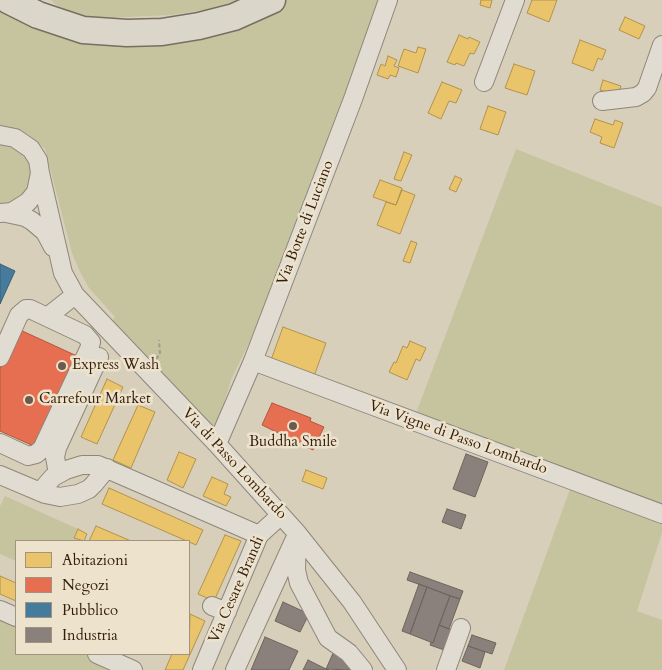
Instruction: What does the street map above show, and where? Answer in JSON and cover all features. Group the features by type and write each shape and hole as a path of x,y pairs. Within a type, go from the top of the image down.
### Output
{"highway":[{"path":"8,0 32,12 84,30 127,33 173,31 218,22 272,0"},
{"path":"42,0 50,13 60,22"}],"street":[{"name":"Via Botte di Luciano","path":"217,444 253,361 353,99 388,0"},
{"path":"484,82 515,0"},
{"path":"602,101 636,97 643,94 647,88 662,45"},
{"name":"Via di Passo Lombardo","path":"0,135 15,138 26,144 38,160 62,268 66,282 74,295 217,444 298,533 352,602 397,670"},
{"path":"3,213 23,206 32,198 38,186 40,173"},
{"name":"Via di Passo Lombardo","path":"3,213 25,217 38,226 50,240 62,268"},
{"path":"47,317 74,295"},
{"path":"0,358 22,311 30,309 85,336 90,342 90,346 42,449 36,454 28,456 0,443"},
{"path":"58,474 55,457 57,448 100,357"},
{"name":"Via Vigne di Passo Lombardo","path":"253,361 662,514"},
{"path":"40,492 58,474 69,468 92,464 107,468 259,535"},
{"path":"0,475 40,492 60,497 78,494 94,484 107,468"},
{"name":"Via Cesare Brandi","path":"202,670 219,609 259,535 281,516"},
{"path":"235,670 298,533"},
{"path":"298,533 296,570 299,583 328,638 349,653 363,670"},
{"path":"0,610 15,617"},
{"path":"446,670 461,628"},
{"path":"99,655 133,670"}],"path":[{"path":"145,370 160,354 159,340"}],"shaded area":[{"path":"51,0 240,0 203,10 171,15 105,18 74,14 56,5"},
{"path":"285,0 383,0 266,308 231,380 217,426 214,426 209,424 112,321 115,317 89,288 72,253 45,149 29,135 15,129 0,126 0,8 50,33 270,9"},
{"path":"0,144 11,146 24,154 31,168 31,176 27,190 21,196 15,201 0,204"},
{"path":"516,149 662,207 662,533 637,611 662,620 662,670 504,670 573,481 413,421"},
{"path":"5,496 78,529 74,538 79,540 15,540 15,561 0,554 0,506"},
{"path":"0,613 15,620 15,655 93,655 126,670 0,670"}],"building: Abitazioni":[{"path":"481,0 492,0 490,8 480,5"},
{"path":"532,0 557,0 549,22 527,13"},
{"path":"625,17 645,26 639,39 619,30"},
{"path":"459,35 480,42 474,54 470,53 464,66 447,62"},
{"path":"580,40 606,50 602,60 598,58 593,71 572,63"},
{"path":"418,47 426,49 418,73 398,66 404,49 416,53"},
{"path":"388,56 397,60 394,66 399,68 396,77 390,75 388,79 377,75 381,64 385,66"},
{"path":"514,64 535,71 527,95 505,88"},
{"path":"603,80 621,86 618,96 600,90"},
{"path":"442,82 462,90 456,103 449,101 441,119 428,113"},
{"path":"488,106 506,112 498,135 480,129"},
{"path":"595,119 613,125 615,120 623,123 614,148 600,143 602,137 590,132"},
{"path":"404,152 412,155 401,181 394,179"},
{"path":"455,176 462,179 456,192 449,189"},
{"path":"380,180 402,188 396,205 373,197"},
{"path":"402,190 415,195 400,234 377,225 386,202 396,205"},
{"path":"411,241 417,243 410,263 403,261"},
{"path":"283,327 326,343 314,376 271,360"},
{"path":"410,341 426,348 420,361 416,359 407,380 389,372 394,362 396,363 403,346 407,348"},
{"path":"107,379 123,387 97,444 81,437"},
{"path":"138,405 155,412 131,468 113,460"},
{"path":"179,452 196,459 183,488 167,480"},
{"path":"306,470 327,478 323,489 302,481"},
{"path":"212,477 228,484 224,494 231,497 226,506 203,496"},
{"path":"109,488 203,530 196,545 190,542 190,540 185,540 102,504"},
{"path":"96,526 129,540 89,540"},
{"path":"78,529 87,534 84,540 74,538"},
{"path":"225,535 241,541 214,601 198,594"},
{"path":"0,576 15,583 15,601 0,594"},
{"path":"190,614 205,621 190,654"},
{"path":"172,655 190,655 183,670 165,670"}],"building: Negozi":[{"name":"Carrefour Market","path":"18,329 77,356 36,447 0,431 0,369"},
{"path":"272,403 311,418 310,421 324,427 313,450 262,425"}],"building: Pubblico":[{"path":"0,264 15,271 0,304"}],"building: Industria":[{"path":"466,454 488,462 475,497 453,489"},
{"path":"447,509 466,515 461,529 442,522"},
{"path":"410,572 463,591 460,599 407,580"},
{"path":"419,584 427,587 410,634 402,631"},
{"path":"427,587 450,596 433,643 410,634"},
{"path":"450,596 460,599 449,629 439,625"},
{"path":"283,602 309,614 300,632 275,621"},
{"path":"439,625 454,631 447,651 430,645 431,642 433,643"},
{"path":"472,635 496,643 492,654 468,646"},
{"path":"265,637 298,651 289,670 251,670"},
{"path":"468,646 485,652 480,668 462,661"},
{"path":"334,651 352,663 349,670 326,669"},
{"path":"308,660 326,669 329,670 303,670"}],"place":[{"name":"Express Wash","path":"62,366"},
{"name":"Carrefour Market","path":"29,400"},
{"name":"Buddha Smile","path":"293,426"}]}
